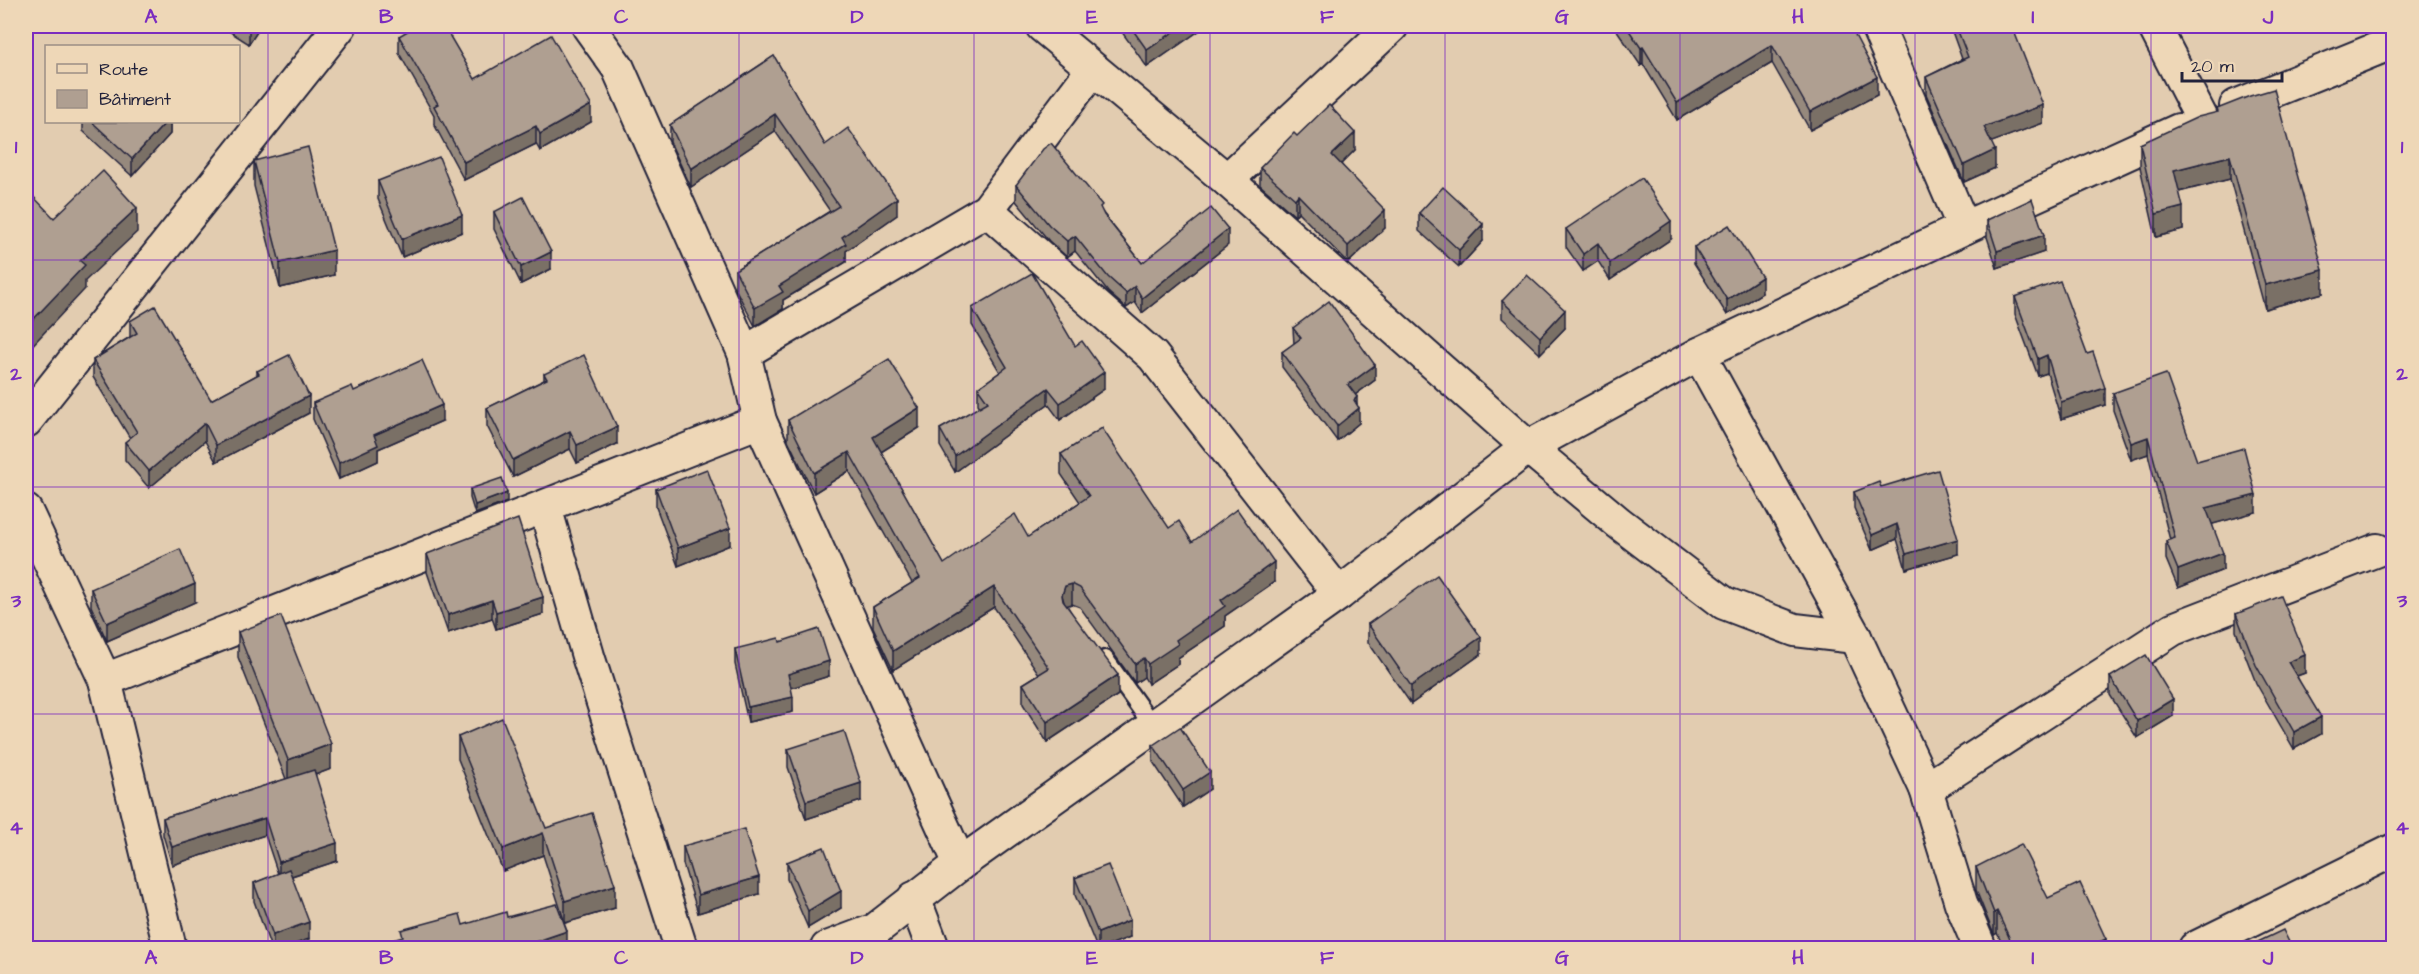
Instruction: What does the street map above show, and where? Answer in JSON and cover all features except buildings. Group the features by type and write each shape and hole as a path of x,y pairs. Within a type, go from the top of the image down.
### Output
{"street":[{"path":"26,421 340,26"},
{"path":"588,26 618,68 744,353 760,421 960,864"},
{"path":"1042,26 1227,180 1528,447 1619,523 1724,603 1795,630 1855,637"},
{"path":"1227,180 1392,26"},
{"path":"1877,26 1964,228"},
{"path":"2154,26 2202,119"},
{"path":"827,948 875,930 960,864 1339,594 1528,447 1699,354 1964,228 2202,119 2394,42"},
{"path":"744,353 987,210 1093,69"},
{"path":"987,210 1153,356 1339,594"},
{"path":"1699,354 1855,637 1926,789 1961,903 1980,948"},
{"path":"105,680 760,421"},
{"path":"545,507 588,656 681,948"},
{"path":"26,511 105,680 170,948"},
{"path":"1926,789 2173,629 2377,550"},
{"path":"2195,948 2394,850"},
{"path":"914,898 933,948"}],"lane":[{"path":"1093,642 1153,726"}]}
